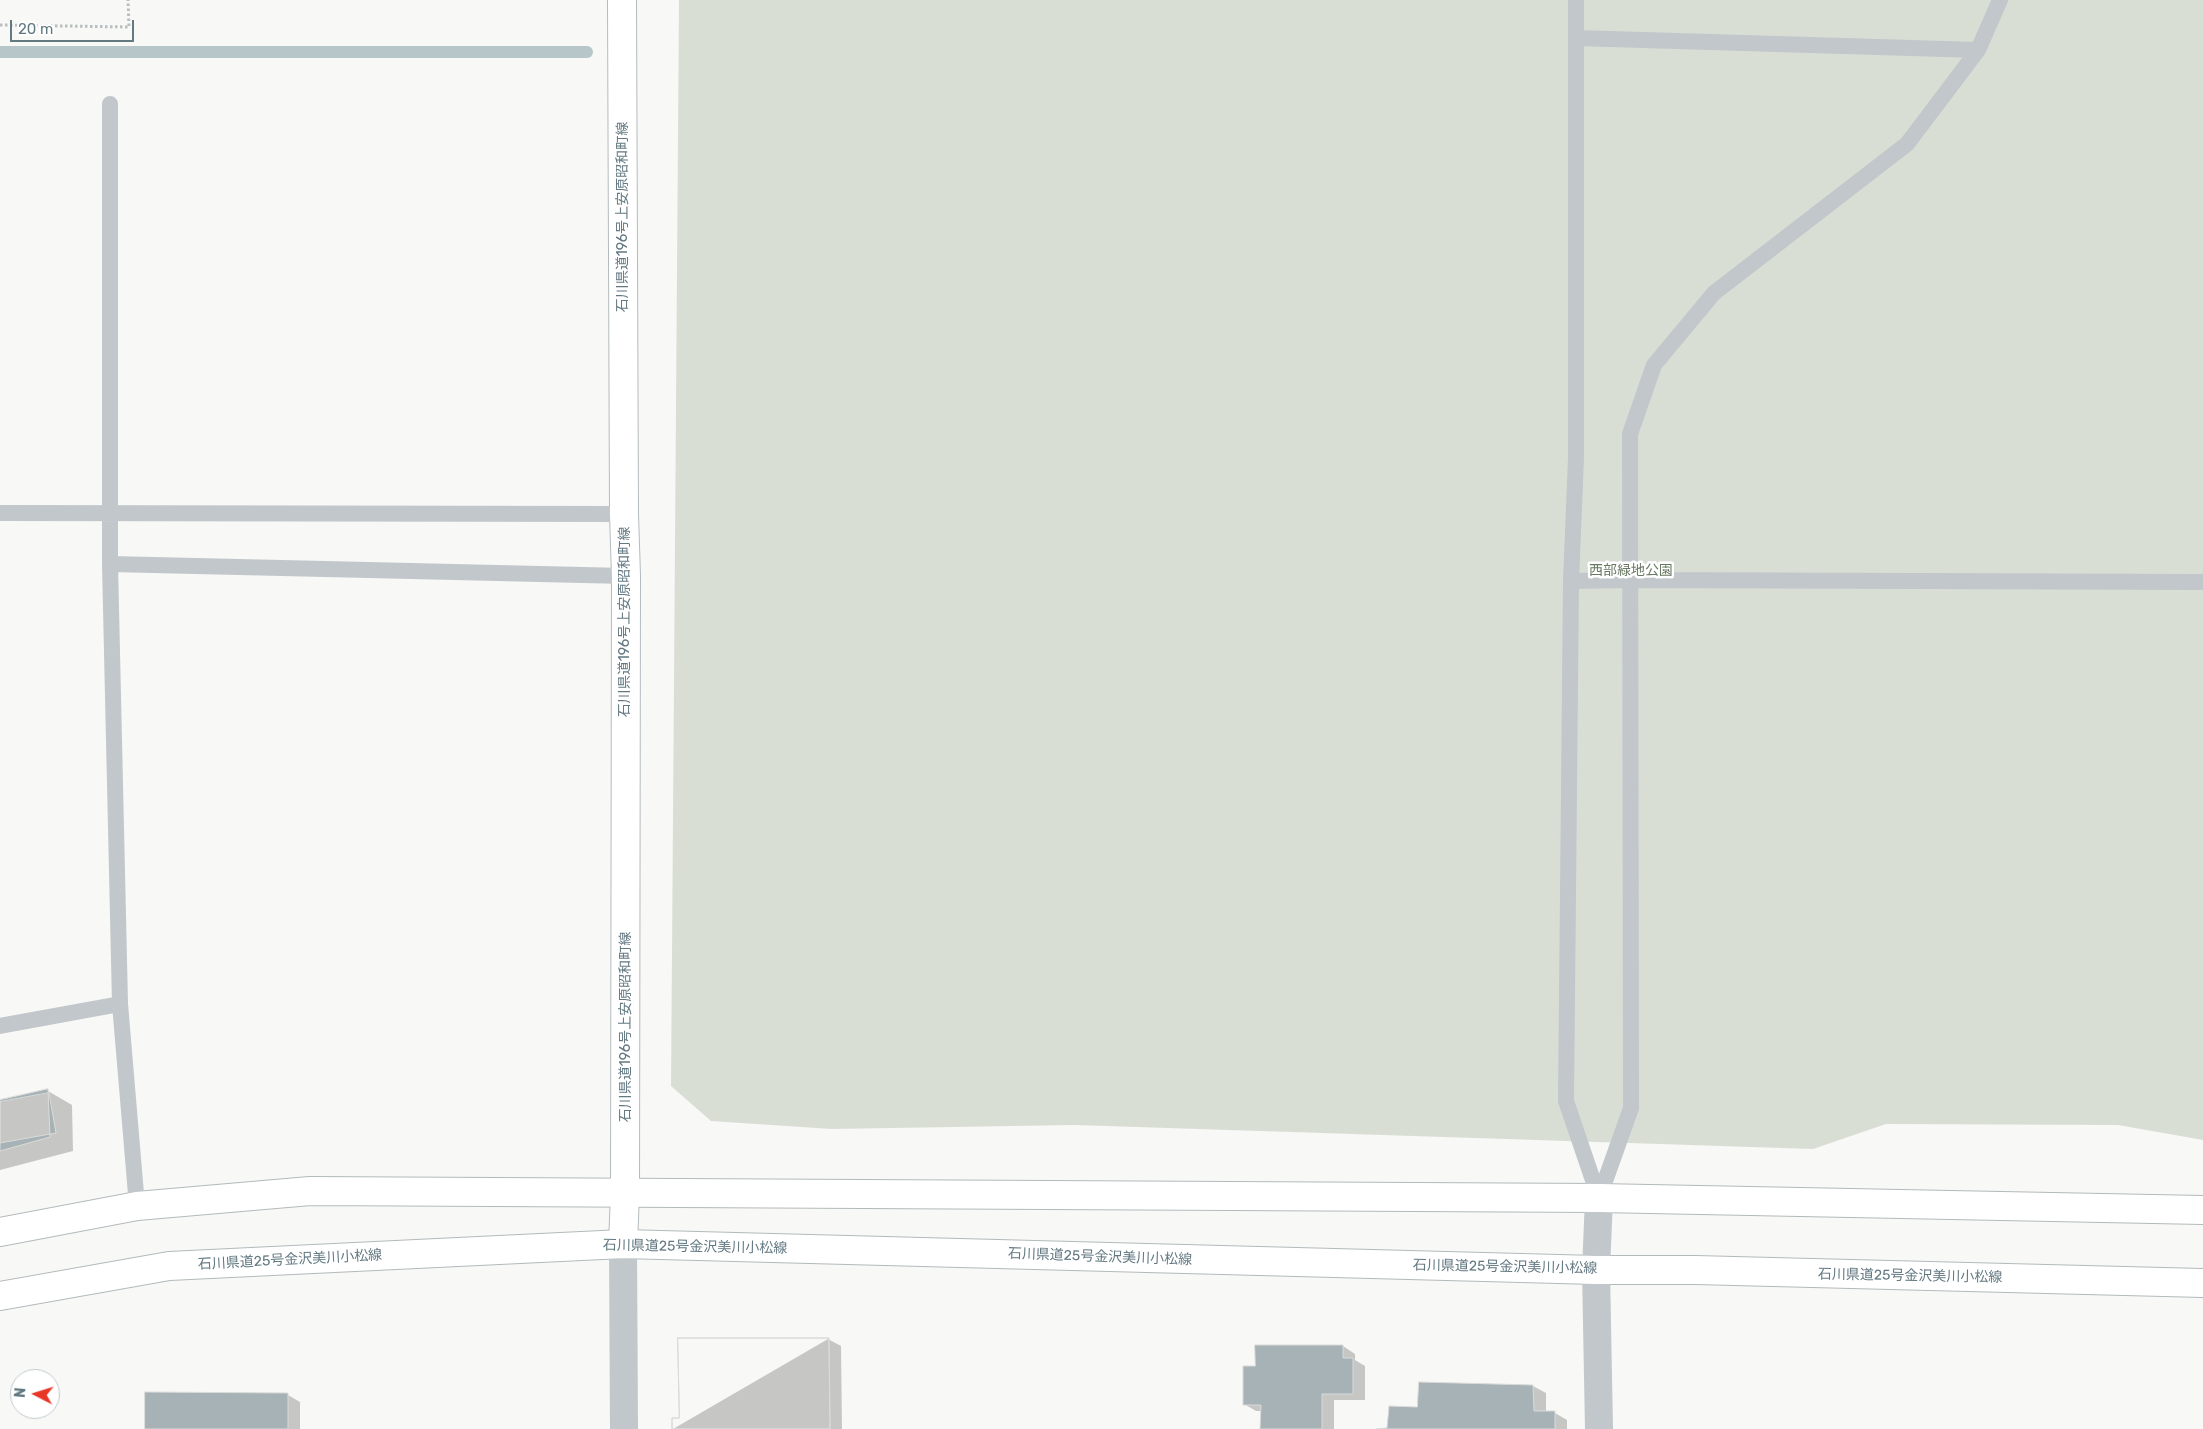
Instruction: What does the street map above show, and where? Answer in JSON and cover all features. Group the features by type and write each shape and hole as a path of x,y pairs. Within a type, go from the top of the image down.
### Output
{"main road":[{"name":"石川県道196号上安原昭和町線","path":"622,0 624,514 626,576 625,1193 623,1244"},
{"path":"0,1232 137,1206 310,1191 1599,1198 2203,1210"},
{"name":"石川県道25号金沢美川小松線","path":"0,1296 169,1266 623,1244 1596,1270 1695,1270 2203,1283"}],"street":[{"path":"1599,1198 1596,1270 1599,1429"},
{"path":"623,1244 624,1429"}],"lane":[{"path":"1576,0 1576,458 1570,581 1566,1101 1599,1198"},
{"path":"1599,1198 1631,1108 1630,434 1654,365 1714,293 1907,144 1978,50 2000,0"},
{"path":"1576,38 1978,50"},
{"path":"110,104 110,564 120,1004 137,1206"},
{"path":"0,513 624,514"},
{"path":"110,564 626,576"},
{"path":"1570,581 2203,582"},
{"path":"0,1026 120,1004"}],"path":[{"path":"0,25 129,27 128,0"}],"green space":[{"name":"西部緑地公園","path":"679,0 2203,0 2203,1140 2118,1125 1886,1124 1813,1149 1075,1125 832,1129 711,1121 671,1086"}],"building":[{"path":"48,1089 50,1137 0,1151 0,1100"},
{"path":"49,1093 56,1133 0,1143 0,1102"},
{"path":"678,1338 829,1338 830,1429 672,1429 672,1418 679,1418"},
{"path":"678,1338 829,1338 830,1429 672,1429 672,1418 679,1418"},
{"path":"1255,1345 1343,1345 1343,1358 1353,1358 1353,1394 1322,1394 1322,1429 1260,1429 1261,1405 1243,1405 1243,1366 1255,1366"},
{"path":"1419,1382 1533,1385 1534,1411 1555,1411 1555,1429 1376,1429 1387,1428 1389,1406 1417,1407"},
{"path":"145,1392 288,1393 288,1429 145,1429"}],"waterway":[{"path":"0,52 587,52"}]}
